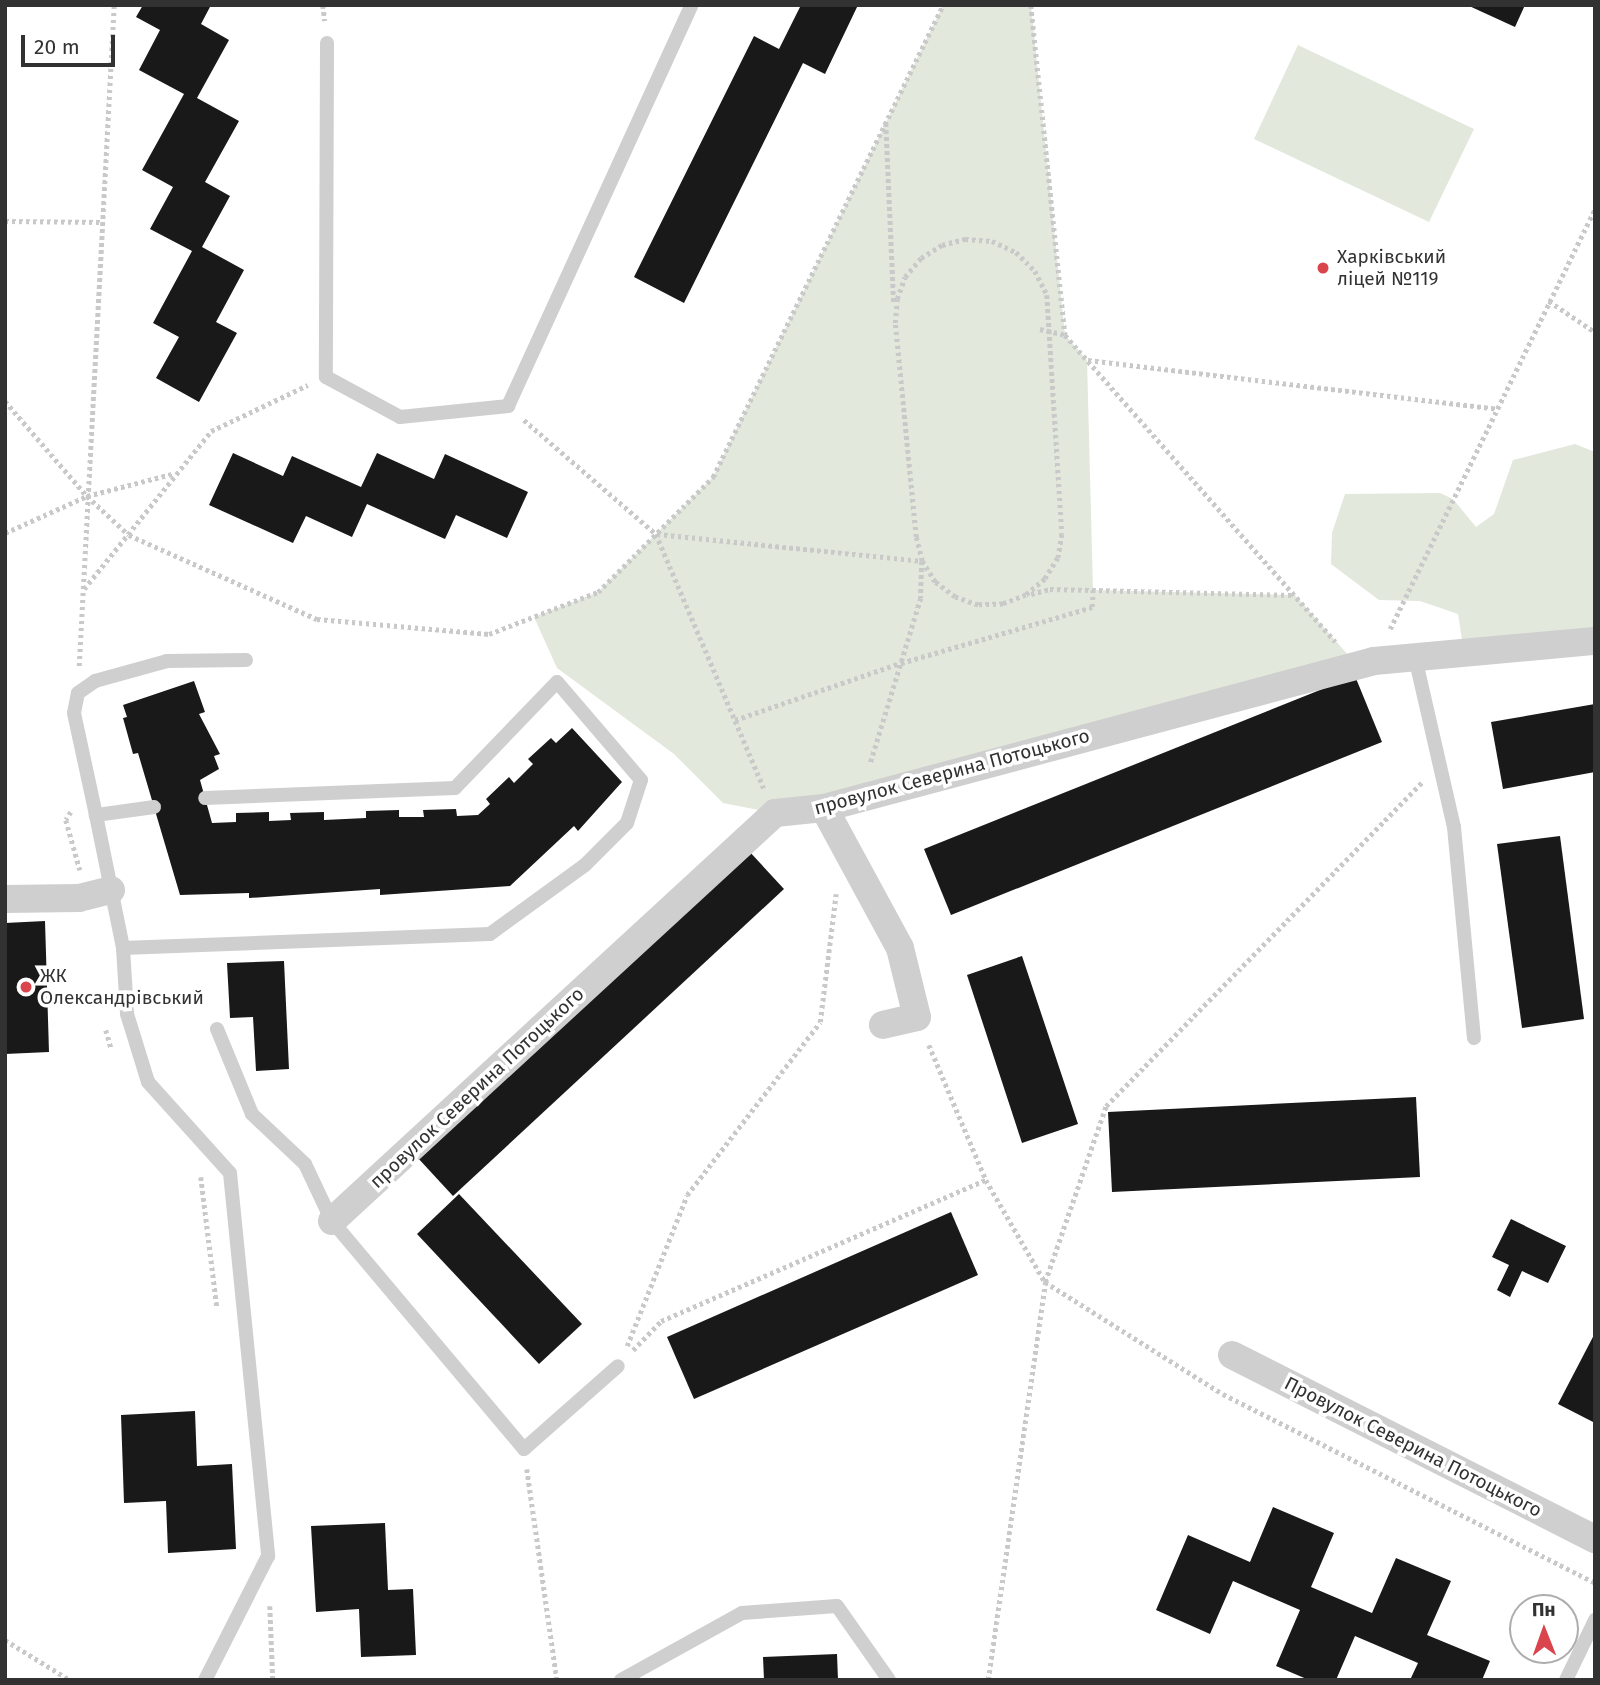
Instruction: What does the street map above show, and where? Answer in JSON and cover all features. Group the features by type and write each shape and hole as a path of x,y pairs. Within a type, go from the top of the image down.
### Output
{"street":[{"name":"провулок Северина Потоцького","path":"332,1221 775,813 824,808 1365,663 1595,640"},
{"path":"824,808 900,948 917,1017 883,1025"},
{"path":"5,899 79,898 111,890"},
{"name":"Провулок Северина Потоцького","path":"1232,1355 1595,1539"}],"lane":[{"path":"327,43 326,377 400,418 508,406 692,5"},
{"path":"1415,657 1454,827 1474,1038"},
{"path":"205,1680 268,1556 230,1173 148,1082 127,1014 123,948 74,713 78,693 95,681 167,660 246,660"},
{"path":"123,948 490,934 585,865 627,823 642,780 557,682 455,788 205,798"},
{"path":"96,815 154,807"},
{"path":"217,1029 252,1114 305,1164 332,1221 524,1449 618,1366"},
{"path":"621,1680 742,1613 837,1606 889,1680"},
{"path":"1566,1680 1595,1620"}],"path":[{"path":"88,496 114,5"},
{"path":"5,401 88,496 129,535 317,619 489,634 598,592 713,477 943,5"},
{"path":"1031,5 1065,335 1295,595 1365,663 1497,409 1595,208"},
{"path":"859,799 920,598 922,561 895,323 886,122"},
{"path":"5,221 102,222"},
{"path":"895,323 897,299 913,267 942,245 965,239 992,241 1016,252 1035,271 1047,295 1062,534 1058,558 1045,579 1026,595"},
{"path":"1549,301 1595,332"},
{"path":"1040,329 1065,335"},
{"path":"1087,360 1497,409"},
{"path":"83,589 211,431 326,377"},
{"path":"508,406 656,534 775,813"},
{"path":"5,533 88,496 177,472"},
{"path":"656,534 922,561"},
{"path":"922,561 935,582 955,597 978,605 1003,604 1050,589 1295,595"},
{"path":"735,720 901,663 1091,607 1093,590"},
{"path":"988,1680 1045,1282 1106,1106 1440,764"},
{"path":"618,1366 687,1195 820,1022 842,842"},
{"path":"917,1017 986,1180 1045,1282 1223,1394 1595,1583"},
{"path":"618,1366 662,1321 986,1180"},
{"path":"524,1449 557,1680"},
{"path":"268,1556 273,1680"},
{"path":"5,1640 70,1680"}],"shaded area":[{"path":"943,5 1031,5 1065,335 1087,360 1093,590 1295,595 1357,665 775,813 723,803 674,754 557,668 534,617 598,592 713,477"},
{"path":"1298,45 1474,129 1429,222 1254,139"},
{"path":"1575,444 1595,452 1595,641 1464,653 1458,614 1420,601 1379,600 1331,564 1332,533 1345,494 1440,493 1453,499 1476,527 1494,514 1513,460"}],"building":[{"path":"143,5 211,5 201,24 229,40 197,98 239,121 205,182 230,196 202,247 244,270 216,322 237,333 199,402 156,378 179,337 153,323 192,251 150,229 173,187 142,170 184,94 139,70 160,30 136,17"},
{"path":"801,5 858,5 825,74 803,63 684,303 634,277 754,36 779,49"},
{"path":"1467,5 1525,5 1515,27"},
{"path":"233,453 283,476 292,456 361,487 377,453 434,479 445,454 528,492 507,538 456,515 445,539 367,504 352,537 306,516 293,543 209,505"},
{"path":"1355,676 1382,742 951,915 924,849"},
{"path":"194,681 205,712 199,714 220,754 214,756 219,769 200,780 212,823 236,822 236,813 269,812 269,821 291,820 290,813 324,812 324,820 366,818 366,811 399,810 399,817 424,817 423,810 456,809 457,816 478,815 490,804 486,799 509,777 514,783 533,764 528,759 551,738 556,743 572,728 622,782 578,831 574,826 510,886 380,895 380,889 249,898 249,893 180,895 138,753 133,754 123,718 127,717 123,705"},
{"path":"1595,704 1595,772 1503,789 1491,722"},
{"path":"1560,836 1584,1019 1522,1028 1497,844"},
{"path":"748,850 784,889 453,1196 417,1157"},
{"name":"ЖК Олександрівський","path":"45,921 49,1052 5,1054 5,923"},
{"path":"1022,956 1078,1124 1022,1143 967,975"},
{"path":"284,961 289,1069 256,1071 253,1017 230,1018 227,963"},
{"path":"1416,1097 1420,1177 1112,1192 1108,1112"},
{"path":"459,1194 582,1324 539,1364 417,1234"},
{"path":"951,1212 978,1275 694,1399 667,1337"},
{"path":"1511,1219 1566,1246 1548,1283 1522,1271 1510,1297 1497,1290 1509,1265 1492,1257"},
{"path":"1595,1333 1595,1423 1558,1404"},
{"path":"195,1411 197,1466 232,1464 236,1549 168,1553 166,1501 124,1503 121,1415"},
{"path":"1273,1507 1334,1533 1311,1587 1372,1613 1396,1558 1451,1581 1427,1635 1490,1661 1482,1680 1410,1680 1418,1663 1355,1636 1336,1680 1309,1680 1276,1666 1300,1610 1233,1581 1210,1634 1156,1610 1188,1535 1250,1562"},
{"path":"385,1523 388,1590 413,1589 416,1655 361,1657 359,1609 316,1612 311,1526"},
{"path":"837,1654 838,1680 764,1680 763,1657"}],"place":[{"name":"Харківський ліцей №119","path":"1323,268"},
{"name":"ЖК Олександрівський","path":"26,987"}]}
